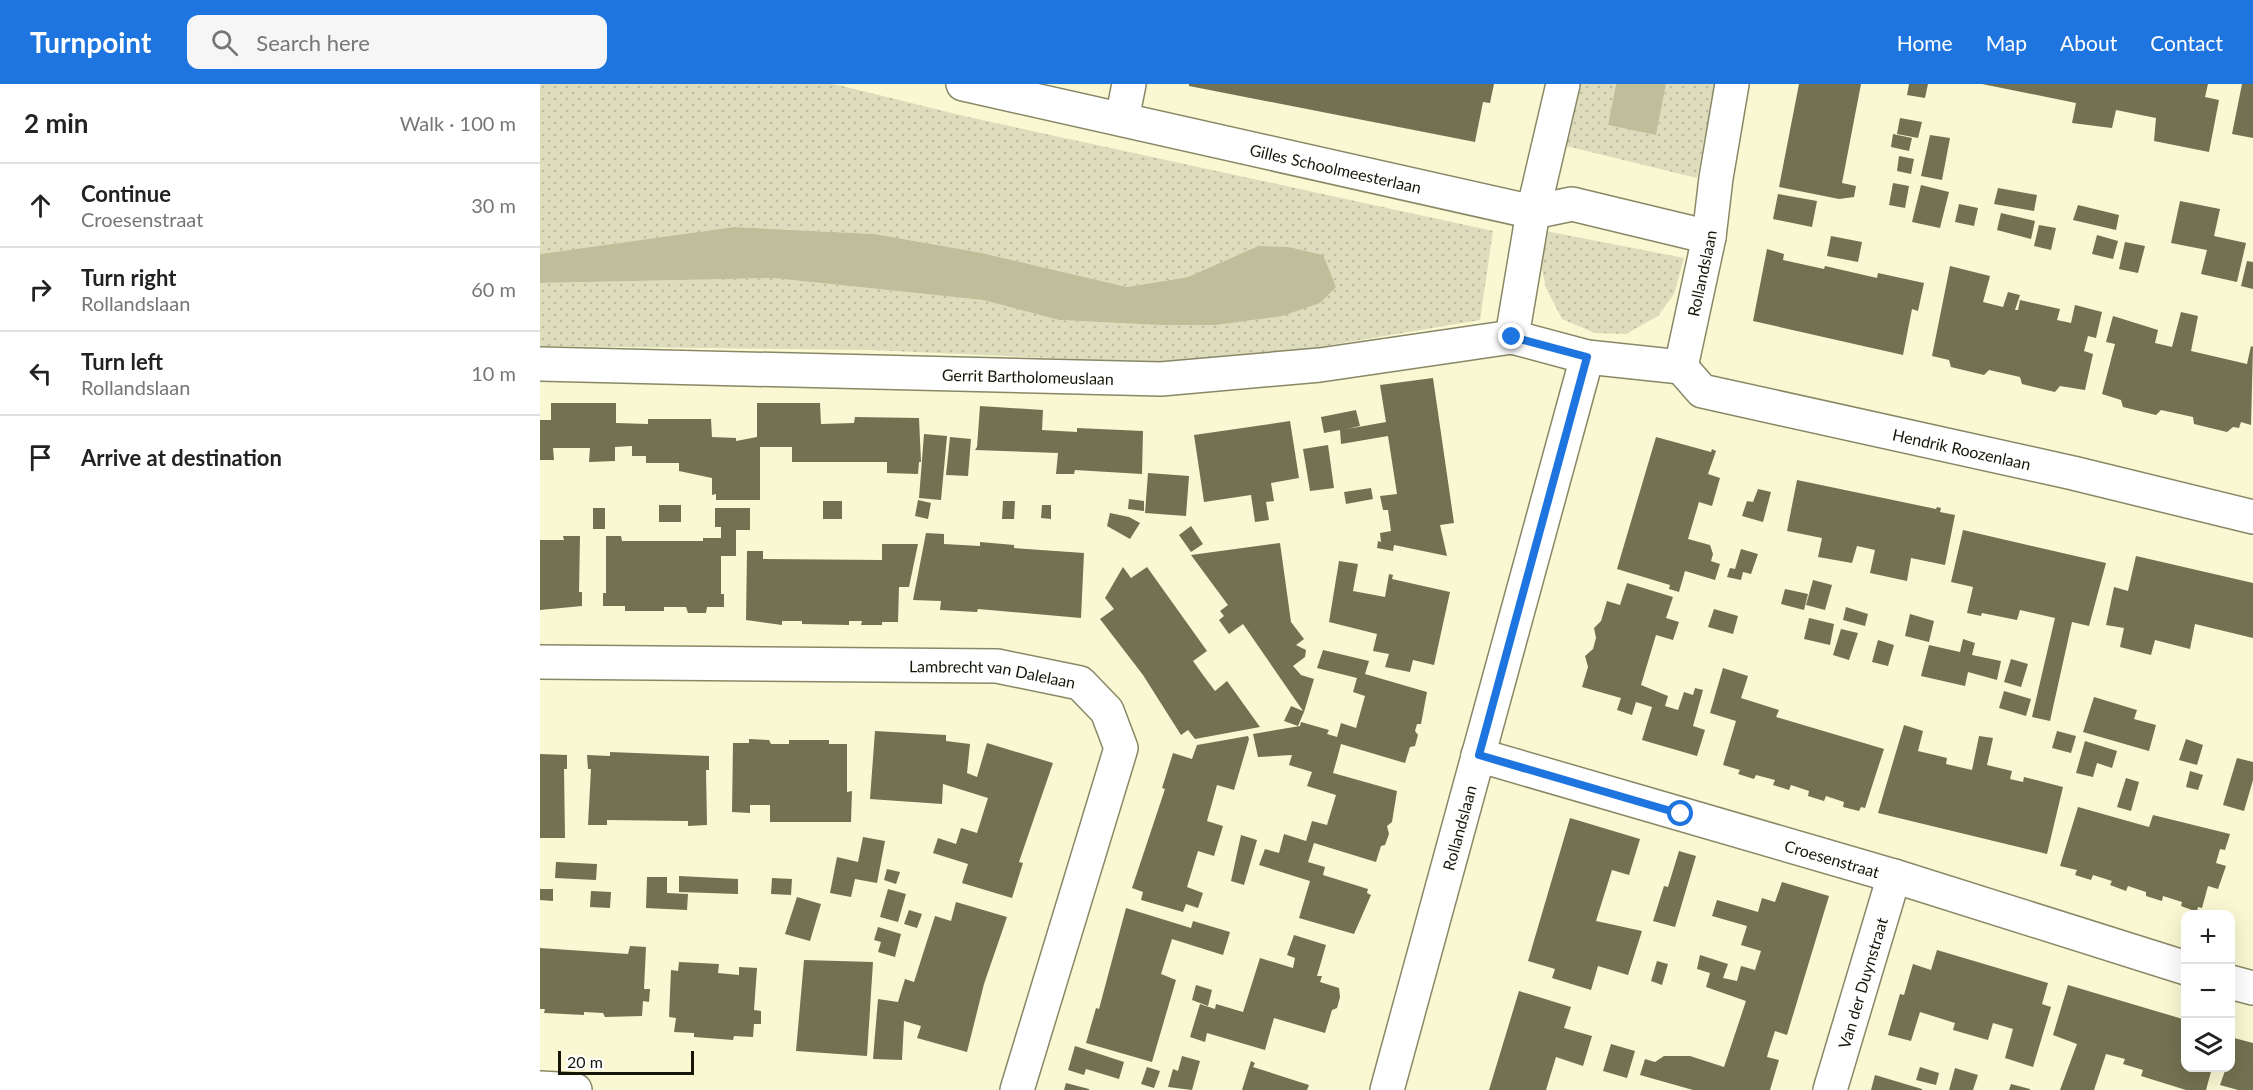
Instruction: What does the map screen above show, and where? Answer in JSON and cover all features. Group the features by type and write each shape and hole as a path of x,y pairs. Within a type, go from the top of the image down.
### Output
{"street":[{"name":"Gilles Schoolmeesterlaan","path":"963,84 1533,212 1572,204 1709,237"},
{"path":"1122,119 1130,84"},
{"path":"1563,84 1533,212 1512,337 1587,357 1681,367"},
{"name":"Rollandslaan","path":"1681,367 1709,237 1716,178 1732,84"},
{"name":"Gerrit Bartholomeuslaan","path":"540,364 1161,379 1320,365 1512,337"},
{"name":"Rollandslaan","path":"1387,1090 1587,357"},
{"name":"Hendrik Roozenlaan","path":"1681,367 1702,391 2073,473 2253,517"},
{"name":"Lambrecht van Dalelaan","path":"540,662 997,666 1080,683 1107,711 1121,748 1017,1090"},
{"name":"Croesenstraat","path":"1479,755 1894,876 2181,966"},
{"name":"Van der Duynstraat","path":"1830,1090 1894,876"},
{"path":"2235,983 2253,988"},
{"path":"540,1088 575,1090"}],"shaded area":[{"path":"540,84 834,84 968,117 1493,231 1480,320 1211,365 870,350 540,346 540,283 773,278 983,300 1059,320 1159,325 1216,325 1258,246 1188,277 1127,287 982,253 875,234 734,227 540,254"},
{"path":"1570,84 1616,84 1608,125 1656,134 1666,84 1715,84 1697,178 1558,144"},
{"path":"1616,84 1666,84 1656,135 1608,125"},
{"path":"734,227 875,234 982,253 1127,287 1188,277 1258,246 1288,247 1323,255 1336,287 1320,303 1282,316 1216,325 1159,325 1059,320 983,300 773,278 540,283 540,254"},
{"path":"1546,231 1684,258 1674,294 1658,316 1626,334 1595,333 1562,319 1546,288 1542,269"}],"building":[{"path":"1189,84 1494,84 1490,103 1483,102 1475,142 1189,86"},
{"path":"1799,84 1861,84 1842,183 1856,186 1854,197 1839,199 1779,187"},
{"path":"1909,84 1928,84 1925,98 1907,95"},
{"path":"1982,84 2208,84 2205,97 2219,100 2209,152 2154,141 2156,118 2116,110 2112,128 2072,123 2076,103"},
{"path":"2242,84 2253,84 2253,138 2232,134"},
{"path":"1900,118 1922,122 1918,138 1897,134"},
{"path":"1893,134 1912,138 1909,151 1891,147"},
{"path":"1930,135 1950,138 1942,180 1921,176"},
{"path":"1899,156 1914,159 1911,174 1897,171"},
{"path":"1893,183 1909,186 1905,208 1889,205"},
{"path":"1921,185 1949,192 1940,228 1912,222"},
{"path":"1998,188 2037,195 2034,211 1994,204"},
{"path":"1778,194 1817,201 1812,227 1773,219"},
{"path":"2180,201 2220,209 2214,236 2246,243 2237,282 2201,274 2207,250 2171,243"},
{"path":"1959,204 1978,208 1974,226 1955,222"},
{"path":"2078,205 2119,215 2116,230 2073,220"},
{"path":"2001,213 2035,221 2031,239 1997,230"},
{"path":"2039,225 2056,228 2051,250 2034,246"},
{"path":"2097,235 2118,241 2113,259 2092,254"},
{"path":"1831,236 1862,242 1858,262 1827,256"},
{"path":"2125,242 2145,246 2138,273 2119,269"},
{"path":"1767,249 1784,254 1783,260 1824,269 1825,266 1877,278 1878,273 1924,283 1918,311 1912,309 1903,355 1753,321"},
{"path":"2247,261 2253,262 2253,289 2241,286"},
{"path":"1950,266 1990,276 1983,302 2003,307 2008,292 2020,295 2015,310 2018,310 2020,300 2060,309 2057,320 2071,323 2075,305 2102,312 2096,338 2088,336 2084,351 2093,354 2085,390 2060,386 2055,392 2022,384 2020,377 1989,370 1984,375 1951,367 1949,360 1932,356"},
{"path":"2181,312 2198,316 2191,351 2247,364 2251,346 2253,347 2251,425 2241,422 2239,428 2233,427 2227,432 2194,424 2193,417 2161,410 2156,415 2123,407 2121,400 2102,394 2115,344 2106,342 2113,316 2158,330 2155,343 2172,347"},
{"path":"1433,378 1454,523 1440,525 1447,556 1394,545 1393,551 1377,548 1378,541 1381,542 1380,533 1391,531 1388,510 1383,510 1380,496 1397,494 1388,436 1341,444 1340,430 1324,433 1321,417 1356,410 1360,426 1347,429 1386,422 1380,385"},
{"path":"551,403 616,403 616,423 648,424 648,419 711,419 712,437 736,438 736,441 757,437 757,403 820,403 821,424 854,423 855,417 919,418 921,462 919,462 918,474 887,473 887,462 792,462 792,447 760,447 760,500 716,500 716,494 712,495 712,478 679,471 679,463 646,463 646,456 632,456 632,446 615,447 615,461 589,462 590,448 553,448 554,460 540,460 540,420 551,420"},
{"path":"980,406 1043,410 1042,430 1077,432 1077,428 1143,431 1142,474 1075,470 1074,474 1056,474 1058,453 975,450"},
{"path":"1290,421 1299,478 1271,483 1274,501 1266,502 1269,520 1255,522 1251,495 1204,502 1194,435"},
{"path":"924,434 947,436 941,500 919,498"},
{"path":"950,437 971,439 968,476 946,475"},
{"path":"1656,437 1711,452 1712,449 1716,451 1708,474 1720,478 1712,506 1699,502 1688,539 1710,545 1713,554 1711,561 1720,564 1715,580 1685,571 1679,592 1669,589 1670,585 1617,569"},
{"path":"1328,445 1334,488 1310,491 1303,449"},
{"path":"1148,473 1189,476 1186,516 1145,513"},
{"path":"1797,480 1936,509 1937,507 1941,508 1940,512 1955,515 1945,565 1911,558 1907,581 1870,573 1875,550 1857,546 1852,563 1818,557 1822,538 1787,531"},
{"path":"1371,488 1373,499 1346,504 1344,492"},
{"path":"1758,489 1771,492 1763,522 1742,516 1747,501 1753,502"},
{"path":"1129,499 1144,501 1144,511 1128,509"},
{"path":"918,500 931,503 928,519 915,516"},
{"path":"823,501 842,501 842,519 823,519"},
{"path":"1003,501 1015,501 1014,519 1002,519"},
{"path":"659,505 681,505 681,522 659,522"},
{"path":"1042,505 1051,505 1051,519 1041,518"},
{"path":"593,508 605,508 605,529 593,529"},
{"path":"715,508 750,508 750,530 736,530 736,556 721,556 721,594 724,594 724,607 707,607 706,613 688,613 686,607 664,607 664,611 625,611 625,606 603,606 603,593 606,593 606,536 621,536 622,541 703,541 703,538 721,538 721,527 715,527"},
{"path":"1110,513 1129,517 1140,523 1130,539 1107,526"},
{"path":"1191,526 1203,544 1191,552 1179,535"},
{"path":"1963,530 2106,563 2089,626 2072,622 2050,721 2032,717 2055,618 2020,610 2017,620 1982,613 1981,616 1967,613 1973,587 1951,582"},
{"path":"926,533 944,534 944,544 980,546 980,542 1014,545 1014,548 1084,553 1081,618 978,609 977,612 940,610 941,601 913,600"},
{"path":"563,536 580,536 579,592 582,592 582,606 540,610 540,540 564,540"},
{"path":"1280,543 1291,622 1304,639 1296,645 1306,650 1305,657 1293,666 1301,675 1314,679 1298,726 1284,721 1291,706 1303,711 1243,624 1229,634 1219,620 1224,616 1220,611 1228,605 1191,555"},
{"path":"882,544 918,544 909,587 899,587 898,622 861,625 862,621 849,621 849,625 802,624 802,621 782,621 782,625 746,620 747,551 763,551 763,559 882,560"},
{"path":"1741,549 1758,554 1751,574 1743,572 1741,580 1727,577 1730,568 1735,569"},
{"path":"2136,556 2253,583 2253,638 2195,624 2190,649 2155,640 2151,655 2120,647 2124,628 2106,625 2114,587 2128,591"},
{"path":"1339,561 1358,564 1353,591 1385,597 1389,574 1393,575 1392,579 1450,592 1434,665 1413,660 1410,672 1385,667 1389,654 1373,651 1377,634 1329,622"},
{"path":"1123,567 1131,578 1147,567 1207,651 1193,661 1215,691 1227,681 1260,727 1195,739 1188,730 1181,735 1143,675 1100,619 1114,609 1105,598"},
{"path":"1813,580 1832,585 1825,610 1806,605"},
{"path":"1627,583 1673,597 1666,618 1679,622 1673,640 1656,635 1641,685 1668,696 1665,706 1678,710 1684,692 1693,695 1695,688 1703,690 1693,726 1705,730 1697,756 1642,740 1652,707 1636,702 1632,715 1617,710 1621,698 1582,687 1588,667 1585,656 1593,649 1596,638 1594,628 1601,621 1607,601 1620,605"},
{"path":"1785,589 1808,594 1804,610 1781,604"},
{"path":"1846,607 1868,614 1865,626 1843,620"},
{"path":"1714,609 1738,616 1733,634 1708,627"},
{"path":"1910,614 1934,621 1929,642 1905,636"},
{"path":"1809,618 1834,624 1830,645 1804,639"},
{"path":"1841,629 1858,633 1849,660 1833,655"},
{"path":"1963,639 1975,643 1972,655 2001,661 1997,680 1968,672 1965,686 1921,676 1929,645 1960,652"},
{"path":"1878,640 1894,645 1888,666 1872,662"},
{"path":"1323,650 1369,661 1365,674 1427,692 1421,724 1417,724 1415,731 1418,735 1415,746 1410,747 1405,763 1341,744 1333,773 1397,791 1392,822 1387,826 1389,834 1385,845 1381,846 1376,862 1314,843 1308,862 1325,867 1323,875 1368,889 1367,893 1371,895 1354,934 1299,918 1310,881 1259,865 1265,849 1279,853 1284,834 1306,841 1312,821 1327,825 1336,795 1307,786 1312,772 1289,765 1292,755 1258,757 1253,734 1300,726 1301,722 1329,730 1327,734 1337,737 1341,723 1356,728 1365,696 1353,692 1357,678 1317,668"},
{"path":"2011,659 2028,664 2021,687 2004,682"},
{"path":"1723,668 1748,676 1741,698 1779,710 1776,717 1884,749 1865,808 1861,807 1859,811 1843,807 1844,802 1826,796 1824,801 1808,796 1809,791 1791,785 1789,790 1773,785 1775,780 1756,775 1754,779 1738,774 1740,770 1723,765 1736,721 1710,713"},
{"path":"2004,691 2031,699 2026,716 1999,708"},
{"path":"2094,697 2137,710 2134,719 2156,725 2149,751 2083,732"},
{"path":"1904,725 1923,731 1918,751 1947,758 1946,764 1972,770 1979,736 1993,738 1987,765 2012,771 2010,779 2023,782 2024,777 2063,787 2047,854 1878,813"},
{"path":"875,731 946,735 946,741 970,744 967,773 977,777 987,743 1053,763 1019,862 1023,863 1012,898 962,883 968,864 933,853 938,838 956,844 961,828 977,833 988,798 943,784 942,804 870,799"},
{"path":"2057,731 2076,736 2071,753 2052,748"},
{"path":"1248,736 1234,790 1217,785 1207,821 1223,826 1214,856 1198,851 1187,887 1203,893 1198,908 1186,904 1183,912 1141,900 1143,892 1132,888 1165,789 1162,788 1173,753 1192,759 1197,745"},
{"path":"749,739 769,740 771,744 789,744 789,740 829,740 829,744 847,744 847,792 852,791 851,822 770,822 770,805 750,805 750,813 732,812 733,743 749,743"},
{"path":"2186,739 2203,745 2197,765 2179,760"},
{"path":"2085,741 2117,751 2112,768 2097,763 2093,777 2076,773"},
{"path":"610,752 709,756 709,770 706,770 707,825 688,826 688,821 607,820 607,825 588,825 591,769 588,769 587,755 610,756"},
{"path":"540,754 567,755 567,769 564,769 565,838 540,838"},
{"path":"2237,758 2253,762 2253,780 2244,811 2223,805"},
{"path":"2190,771 2203,775 2198,790 2186,787"},
{"path":"2126,778 2139,782 2131,811 2117,807"},
{"path":"2078,807 2149,827 2153,815 2230,834 2225,850 2220,849 2216,863 2226,866 2218,889 2208,886 2202,908 2198,907 2197,910 2181,906 2182,902 2163,896 2162,901 2146,896 2146,892 2128,886 2126,891 2110,885 2112,881 2093,875 2091,880 2075,875 2077,870 2060,866"},
{"path":"1570,818 1640,839 1629,875 1612,870 1596,921 1642,931 1628,975 1598,966 1591,990 1552,978 1555,969 1528,961"},
{"path":"1241,835 1257,840 1244,885 1231,881"},
{"path":"863,837 885,841 877,883 855,879 851,897 830,893 837,857 858,862"},
{"path":"1679,851 1696,856 1675,927 1653,921 1664,886 1668,887"},
{"path":"556,862 597,864 596,880 555,878"},
{"path":"887,869 900,872 896,884 884,880"},
{"path":"679,876 738,879 738,894 679,892"},
{"path":"647,877 667,877 667,893 688,894 687,910 646,908"},
{"path":"772,878 792,879 791,895 771,894"},
{"path":"1782,882 1829,896 1787,1035 1775,1031 1768,1053 1767,1057 1779,1060 1770,1090 1693,1090 1640,1075 1645,1059 1655,1062 1664,1056 1690,1056 1724,1067 1746,1001 1706,987 1710,973 1697,969 1700,955 1728,964 1723,978 1737,981 1741,966 1755,970 1761,951 1741,945 1747,926 1712,916 1717,900 1758,912 1762,898 1775,902"},
{"path":"540,889 553,889 553,901 540,900"},
{"path":"888,889 906,894 898,922 880,917"},
{"path":"591,891 611,892 610,908 590,907"},
{"path":"797,897 821,904 810,941 785,934"},
{"path":"956,902 1007,917 984,984 967,1052 917,1038 921,1026 904,1021 902,1060 873,1059 878,999 898,1002 905,979 914,982 935,916 951,921"},
{"path":"1126,908 1191,928 1193,921 1230,932 1223,955 1172,939 1161,974 1176,980 1152,1062 1086,1043 1096,1008 1099,1009"},
{"path":"909,910 922,914 917,928 904,924"},
{"path":"878,927 901,934 895,957 878,952 881,942 874,940"},
{"path":"1294,935 1326,945 1317,976 1322,976 1320,982 1339,988 1340,997 1337,1008 1332,1010 1325,1033 1274,1018 1265,1050 1207,1033 1205,1042 1190,1037 1200,1004 1215,1009 1216,1004 1243,1012 1260,958 1293,968 1295,958 1287,955"},
{"path":"630,946 646,947 644,989 650,989 649,1002 643,1001 642,1016 605,1017 603,1013 584,1012 584,1015 544,1013 545,1009 540,1009 540,948 628,954"},
{"path":"1937,950 2048,983 2042,1004 2051,1007 2033,1067 2005,1058 2013,1029 1993,1023 1988,1040 1953,1030 1955,1023 1920,1012 1911,1041 1888,1035 1900,994 1904,995 1913,964 1931,970"},
{"path":"804,960 873,962 867,1056 796,1051"},
{"path":"1657,961 1668,964 1662,985 1651,981"},
{"path":"679,962 719,964 718,973 739,975 739,967 757,968 754,1010 761,1011 761,1024 754,1024 753,1037 734,1036 733,1040 694,1037 694,1033 674,1032 676,1018 669,1017 671,970 678,971"},
{"path":"1196,985 1212,990 1208,1006 1192,1000"},
{"path":"2068,985 2181,1019 2181,1072 2211,1072 2206,1090 2186,1090 2141,1076 2143,1070 2123,1064 2125,1059 2106,1054 2094,1090 2060,1090 2077,1044 2053,1035"},
{"path":"1519,991 1571,1007 1564,1028 1592,1036 1583,1066 1556,1057 1546,1090 1489,1090"},
{"path":"2235,1038 2253,1043 2253,1090 2238,1090 2220,1085 2225,1072 2235,1072"},
{"path":"1611,1044 1635,1051 1627,1078 1603,1071"},
{"path":"1075,1046 1124,1062 1119,1079 1086,1069 1084,1075 1068,1070"},
{"path":"1182,1056 1200,1061 1192,1090 1168,1087 1173,1069 1178,1071"},
{"path":"1251,1061 1255,1063 1253,1067 1309,1085 1307,1090 1242,1090"},
{"path":"1147,1067 1160,1071 1154,1088 1141,1084"},
{"path":"1920,1067 1939,1073 1936,1085 1916,1080"},
{"path":"1955,1068 1978,1075 1973,1090 1949,1090"},
{"path":"1875,1075 1922,1089 1922,1090 1871,1090"},
{"path":"1066,1083 1089,1089 1089,1090 1064,1090"},
{"path":"2011,1084 2030,1089 2030,1090 2009,1090"}],"route":[{"path":"1512,337 1587,357 1479,755 1681,814"}]}
